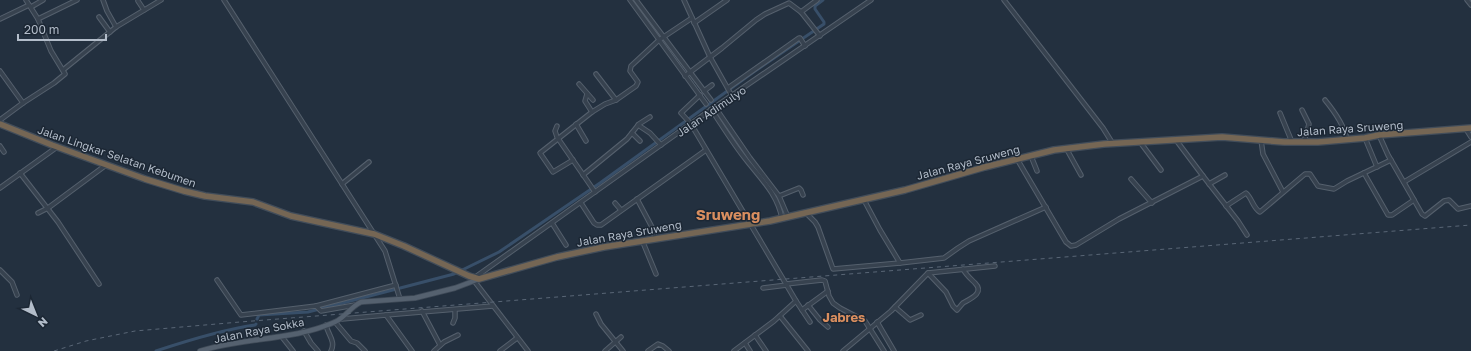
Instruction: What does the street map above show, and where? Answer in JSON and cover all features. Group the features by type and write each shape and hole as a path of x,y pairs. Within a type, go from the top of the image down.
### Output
{"highway":[{"name":"Jalan Lingkar Selatan Kebumen","path":"0,124 57,147 145,179 184,191 205,196 253,202 292,216 374,234 404,246 476,280"},
{"name":"Jalan Raya Sruweng","path":"476,280 568,254 654,238 752,225 785,218 905,190 1017,159 1066,148 1222,137 1292,142 1330,141 1365,138 1378,135 1468,128"}],"main road":[{"path":"355,305 366,301 400,300 436,294 476,280"},
{"name":"Jalan Raya Sokka","path":"200,351 221,345 282,337 326,325 341,319 355,305"}],"street":[{"path":"0,120 65,74 51,51 38,19 26,0"},
{"path":"0,19 43,0"},
{"path":"38,19 77,0"},
{"path":"103,0 116,27"},
{"path":"138,0 144,10"},
{"path":"63,70 116,27 161,0"},
{"path":"224,0 388,256 400,300"},
{"path":"630,0 706,104"},
{"path":"636,0 711,100"},
{"path":"684,0 710,57 730,91 771,57 801,40 805,46"},
{"path":"694,23 727,0"},
{"path":"801,12 817,0"},
{"name":"Jalan Adimulyo","path":"476,280 581,203 659,142 711,110 730,91 805,46 871,0"},
{"path":"1004,0 1103,128 1112,144"},
{"path":"685,76 765,14 789,3 801,12 820,36"},
{"path":"642,18 646,15"},
{"path":"100,17 110,32"},
{"path":"573,160 555,172 552,172 540,153 557,138 592,112 605,104 616,100 638,84 630,70 630,66 659,40 692,18"},
{"path":"0,70 23,103"},
{"path":"596,74 616,100"},
{"path":"579,84 593,100"},
{"path":"704,91 712,85"},
{"path":"587,94 585,101 592,112"},
{"path":"700,95 681,112 690,123 752,225 786,285 810,322"},
{"path":"1325,100 1335,112 1347,139"},
{"path":"715,107 750,158 779,196 785,218"},
{"path":"711,110 746,161 775,198 785,218"},
{"path":"1302,110 1309,124 1304,142"},
{"path":"1280,112 1292,142"},
{"path":"583,175 625,141 638,125 650,117"},
{"path":"576,124 586,141"},
{"path":"638,125 650,133 659,142"},
{"path":"557,126 555,131 557,138 595,192"},
{"path":"1468,128 1471,137"},
{"path":"632,133 640,141"},
{"path":"1378,135 1422,214 1425,216 1444,201 1449,200 1458,209 1471,206"},
{"path":"1365,138 1377,167"},
{"path":"1176,140 1247,235"},
{"path":"1261,140 1263,154 1283,192"},
{"path":"1140,142 1161,170"},
{"path":"1404,182 1471,142"},
{"path":"0,146 4,152"},
{"path":"0,188 57,147"},
{"path":"1066,148 1081,175"},
{"path":"581,203 597,226 603,224 706,150"},
{"path":"1031,156 1037,171"},
{"path":"746,161 750,158"},
{"path":"1017,159 1066,242 1071,246 1076,245 1119,219 1202,176"},
{"path":"1226,206 1246,193 1257,210 1260,212 1301,176 1307,173 1318,186 1334,189 1391,160"},
{"path":"342,184 369,162"},
{"path":"38,213 48,208 107,164"},
{"path":"20,173 48,208 99,284"},
{"path":"1364,173 1388,215 1392,215 1414,200"},
{"path":"1209,184 1225,175"},
{"path":"1131,179 1152,203"},
{"path":"779,196 799,188 802,190 803,195"},
{"path":"636,199 653,229 654,238"},
{"path":"864,200 900,264"},
{"path":"615,203 621,210"},
{"path":"806,213 818,227 833,269 900,264 944,258 969,242 1046,207"},
{"path":"552,223 566,245"},
{"path":"642,240 656,274"},
{"path":"843,351 895,307 928,273 995,266"},
{"path":"928,273 946,292 953,306 957,310 962,304 976,296 978,290 977,286 963,269"},
{"path":"0,270 12,282 17,295"},
{"path":"217,280 241,315 355,305"},
{"path":"476,280 493,306 528,351"},
{"path":"763,288 824,280 827,283 831,300 836,306 865,321 884,351"},
{"path":"317,308 397,288"},
{"path":"802,310 828,291"},
{"path":"734,351 780,316 796,301"},
{"path":"808,305 820,320 828,327"},
{"path":"341,319 493,306"},
{"path":"895,307 910,320 921,315"},
{"path":"453,323 455,318 455,310"},
{"path":"422,311 440,345"},
{"path":"596,314 601,324 623,351"},
{"path":"386,315 412,351"},
{"path":"780,316 808,351"},
{"path":"335,322 350,341 357,343 365,351"},
{"path":"877,322 894,351"},
{"path":"326,325 327,332 332,340 331,351"},
{"path":"304,331 318,351"},
{"path":"434,351 440,345 458,335"},
{"path":"755,335 766,351"},
{"path":"282,337 293,351"},
{"path":"500,351 517,338"},
{"path":"606,351 620,338"},
{"path":"745,343 750,351"},
{"path":"648,351 658,344 669,351"}],"waterway":[{"path":"257,319 259,315 308,312 454,274 499,252 600,183 755,71 824,24 815,9 815,6 823,0"},
{"path":"156,351 205,336 256,324"}],"railway":[{"path":"54,351 86,341 135,331 1471,225"}],"district":[{"name":"Sruweng","path":"728,214"},
{"name":"Jabres","path":"844,317"}]}
